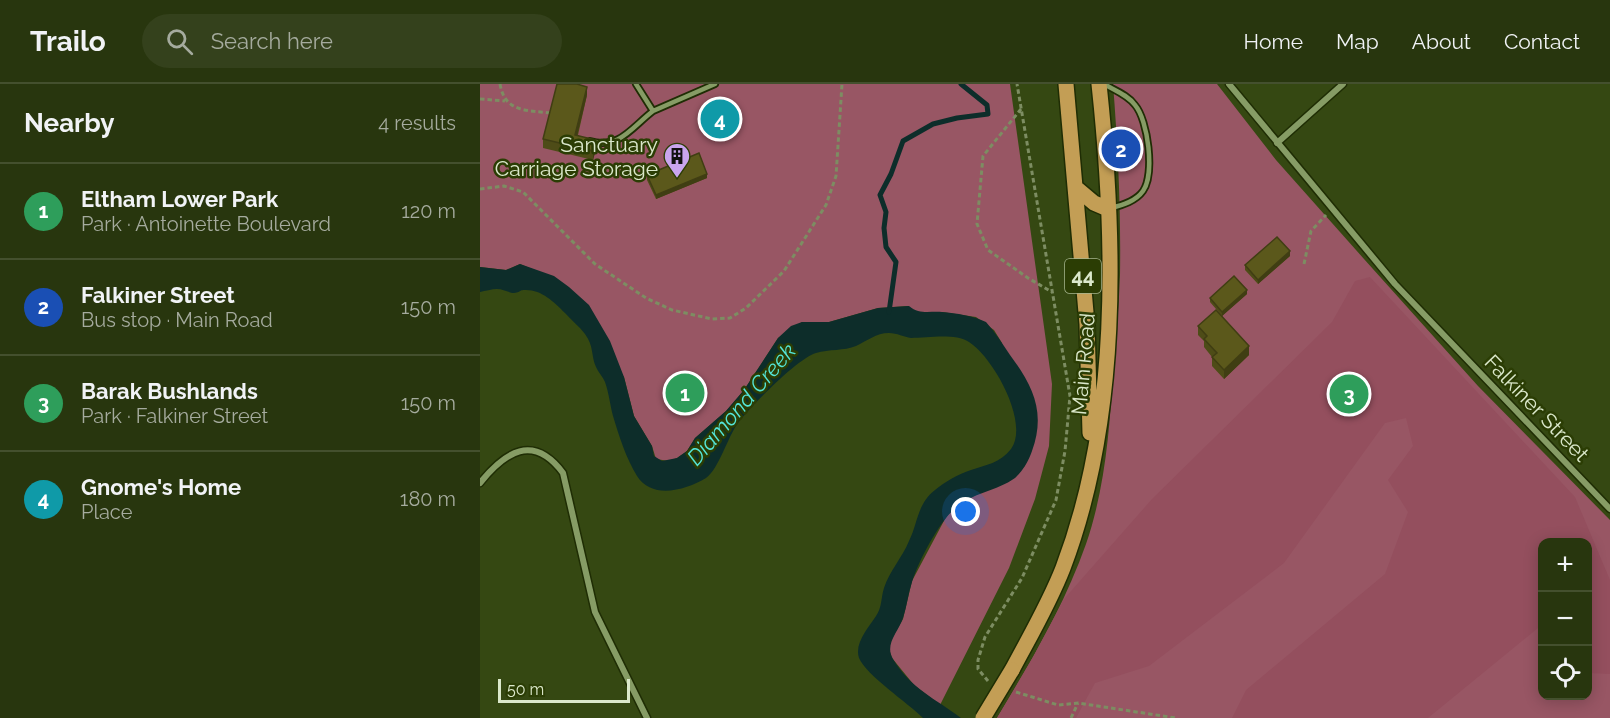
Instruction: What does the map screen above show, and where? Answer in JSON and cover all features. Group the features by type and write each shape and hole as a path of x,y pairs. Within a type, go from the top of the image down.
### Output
{"main road":[{"name":"Main Road","path":"1066,84 1087,324 1092,469"},
{"name":"Main Road","path":"983,718 1038,622 1062,570 1092,469 1106,381 1110,318 1102,84"},
{"path":"1076,187 1094,203 1108,209"}],"street":[{"name":"Falkiner Street","path":"1229,84 1395,284 1610,509"},
{"path":"1277,142 1343,84"},
{"path":"480,483 499,461 517,452 527,451 547,457 556,463 563,473 595,612 648,718"}],"lane":[{"path":"636,84 653,111"},
{"path":"585,139 600,144 613,144 653,111 715,84"},
{"path":"1102,84 1135,104 1140,113 1147,140 1149,168 1145,189 1139,196 1121,206 1108,209"}],"path":[{"path":"500,84 505,101"},
{"path":"480,189 504,186 523,192 595,264 646,298 672,310 711,319 730,318 746,308 784,271 826,205 836,176 842,84"},
{"path":"990,683 978,669 978,660 985,637 1022,578 1056,500 1065,451 1070,396 1017,84"},
{"path":"480,99 505,101 515,107 551,113"},
{"path":"1021,109 983,156 976,224 988,250 1052,292"},
{"path":"1304,264 1311,231 1333,209"},
{"path":"1008,689 1058,705 1078,704 1176,718"},
{"path":"1071,718 1078,704"}],"shaded area":[{"path":"480,84 1010,84 1052,384 1049,446 1035,499 1009,568 940,705 914,685 892,658 889,649 892,638 903,619 912,581 946,517 957,506 1025,466 1002,343 994,330 976,317 942,312 915,312 908,306 878,308 829,322 802,322 778,338 744,390 726,411 695,438 687,451 669,461 656,459 652,446 634,416 624,377 537,271 520,264 506,270 480,267"},
{"path":"1113,84 1217,84 1276,160 1478,386 1610,520 1610,718 997,718 1034,655 1068,589 1086,544 1098,502 1106,458 1118,310 1120,203"},
{"path":"1370,277 1575,497 1610,580 1610,674 1592,673 1592,538 1538,538 1538,628 1428,718 1232,718 1246,690 1385,574 1408,512 1388,480 1413,446 1406,418 1385,423 1284,563 1149,666 1095,683 1076,718 997,718 1064,599 1152,499 1332,322 1355,281"}],"water":[{"name":"Diamond Creek","path":"520,264 554,276 589,305 610,341 624,377 634,416 652,446 654,456 662,461 677,458 687,451 695,438 726,411 744,390 778,338 791,326 802,322 829,322 878,308 909,306 921,312 959,314 986,322 1018,366 1035,400 1038,424 1032,451 1021,472 1015,478 962,503 942,523 915,573 903,618 890,648 893,659 907,678 961,718 923,718 863,665 858,652 863,636 879,610 887,582 906,547 929,495 952,478 1002,457 1011,449 1016,438 1016,423 1006,391 988,361 978,350 963,339 911,338 884,333 851,348 816,353 787,373 744,416 734,429 711,474 689,486 660,490 643,483 629,462 615,424 605,382 596,367 588,338 580,328 552,301 537,292 523,290 514,293 497,289 480,292 480,267 506,270"}],"building":[{"path":"557,84 577,84 587,87 575,135 596,140 593,151 543,139"},
{"path":"721,100 733,122 719,130 707,108"},
{"name":"Sanctuary Carriage Storage","path":"699,153 707,174 656,195 647,175"},
{"path":"1277,237 1290,251 1258,280 1245,265"},
{"path":"1234,276 1247,290 1222,312 1210,298"},
{"path":"1216,310 1249,346 1224,370 1212,357 1217,353 1204,339 1207,336 1198,326"}],"waterway":[{"path":"889,312 896,262 886,247 884,228 886,212 880,195 891,174 903,141 933,124 988,114 987,105 961,84"}],"place":[{"name":"Gnome's Home","path":"720,119"},
{"name":"Falkiner Street","path":"1121,149"},
{"name":"Sanctuary Carriage Storage","path":"677,179"},
{"name":"Eltham Lower Park","path":"685,393"},
{"name":"Barak Bushlands","path":"1349,394"}]}
